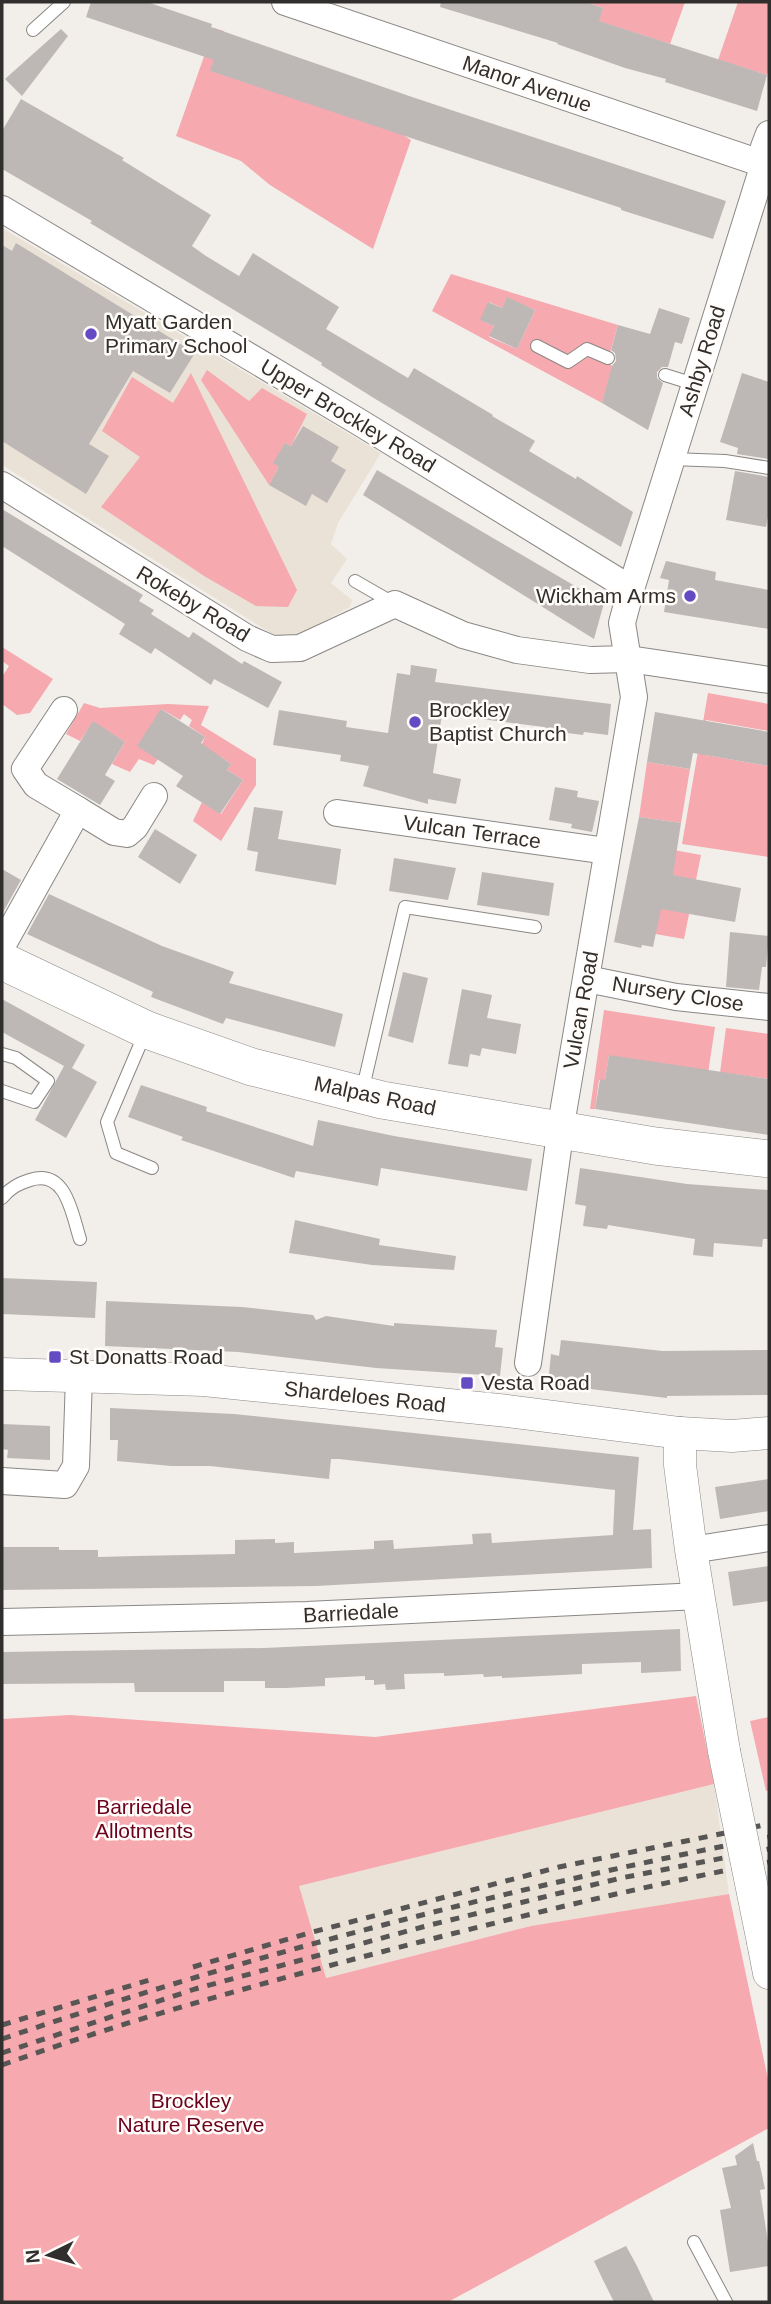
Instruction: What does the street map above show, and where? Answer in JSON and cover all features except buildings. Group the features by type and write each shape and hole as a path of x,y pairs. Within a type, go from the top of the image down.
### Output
{"main road":[{"name":"Malpas Road","path":"2,961 147,1030 252,1067 361,1095 560,1131 654,1146 769,1159"}],"street":[{"name":"Manor Avenue","path":"285,2 767,165"},
{"name":"Ashby Road","path":"631,589 694,384 767,165 764,147 769,134"},
{"name":"Upper Brockley Road","path":"2,209 359,422 631,589"},
{"name":"Rokeby Road","path":"2,485 235,631 272,649 300,649 395,604"},
{"path":"629,659 622,623 631,589"},
{"path":"395,604 463,635 517,650 590,660 629,659 769,680"},
{"name":"Vulcan Road","path":"528,1363 560,1131 634,697 629,659"},
{"path":"64,710 25,769 36,785 114,832 127,834 135,827 154,796"},
{"path":"2,946 78,810"},
{"name":"Vulcan Terrace","path":"337,813 607,850"},
{"name":"Nursery Close","path":"587,979 676,997 769,1007"},
{"name":"Shardeloes Road","path":"2,1374 204,1380 508,1411 680,1433 732,1436 769,1433"},
{"path":"2,1481 65,1485 76,1466 79,1377"},
{"path":"680,1433 680,1465 691,1550 724,1751 769,1973"},
{"path":"691,1550 769,1538"},
{"name":"Barriedale","path":"2,1622 307,1615 699,1596"}],"lane":[{"path":"33,30 64,2"},
{"path":"537,346 568,362 587,348 608,358"},
{"path":"665,375 694,384"},
{"path":"672,459 725,461 769,468"},
{"path":"355,581 395,604"},
{"path":"361,1095 405,908 536,927"},
{"path":"147,1030 107,1122 116,1153 152,1168"},
{"path":"2,1054 16,1058 48,1081 34,1102 2,1091"},
{"path":"2,1198 11,1188 33,1179 55,1180 63,1189 80,1239"},
{"path":"694,2242 726,2302"}],"shaded area":[{"name":"Myatt Garden Primary School","path":"2,228 381,453 338,523 331,544 347,559 331,583 352,600 350,607 296,636 277,637 2,465"},
{"path":"714,1784 729,1894 531,1926 325,1978 2,1987 299,1886"}],"green space":[{"path":"586,2 685,2 670,44 598,21 603,8"},
{"path":"738,2 769,2 767,75 718,60"},
{"path":"214,28 224,31 211,71 400,133 411,140 373,249 270,185 241,161 176,136"},
{"path":"451,274 618,325 607,363 613,366 602,403 432,311","holes":["507,298 535,310 517,349 489,337 494,326 481,320 489,302 502,308"]},
{"path":"207,370 249,401 262,388 307,414 291,446 285,443 274,463 279,467 269,485 201,380"},
{"path":"191,373 297,590 288,607 256,606 204,576 101,507 140,457 102,431 132,377 173,403"},
{"path":"2,647 53,679 30,713 17,715 2,704 2,677 9,666 2,661"},
{"path":"708,693 769,704 769,731 706,720 702,739 705,755 769,766 769,857 682,844"},
{"path":"84,703 100,708 168,704 209,706 201,725 256,759 256,785 221,841 193,821 202,802 221,814 243,780 227,770 231,764 221,757 199,751 205,737 189,726 192,720 184,714 180,720 161,709 158,759 154,765 139,759 130,772 112,764 125,742 93,722 80,741 66,734"},
{"path":"647,762 690,769 681,823 639,817"},
{"path":"663,848 701,855 684,939 644,932"},
{"path":"604,1010 715,1027 705,1093 609,1055 605,1080 599,1080 595,1109 590,1109"},
{"path":"726,1028 769,1034 769,1079 726,1073 717,1095"},
{"name":"Brockley Nature Reserve","path":"696,1696 714,1784 299,1886 326,1978 531,1926 729,1894 769,2084 769,2128 448,2302 2,2302 2,1719 70,1715 375,1737"},
{"path":"769,1717 769,1790 766,1791 750,1721"}],"railway":[{"path":"193,1967 309,1933 559,1867 769,1824"},
{"path":"2,2039 191,1979 382,1925 575,1878 769,1837"},
{"path":"2,2053 195,1989 426,1926 621,1878 769,1849"},
{"path":"2,2065 91,2035 271,1981 564,1906 769,1862"},
{"path":"2,2025 156,1978"}],"place":[{"name":"Myatt Garden Primary School","path":"91,334"},
{"name":"Wickham Arms","path":"690,596"},
{"name":"Brockley Baptist Church","path":"415,722"},
{"name":"St Donatts Road","path":"55,1357"},
{"name":"Vesta Road","path":"467,1383"}],"park label":[{"name":"Barriedale Allotments","path":"144,1819"}]}
